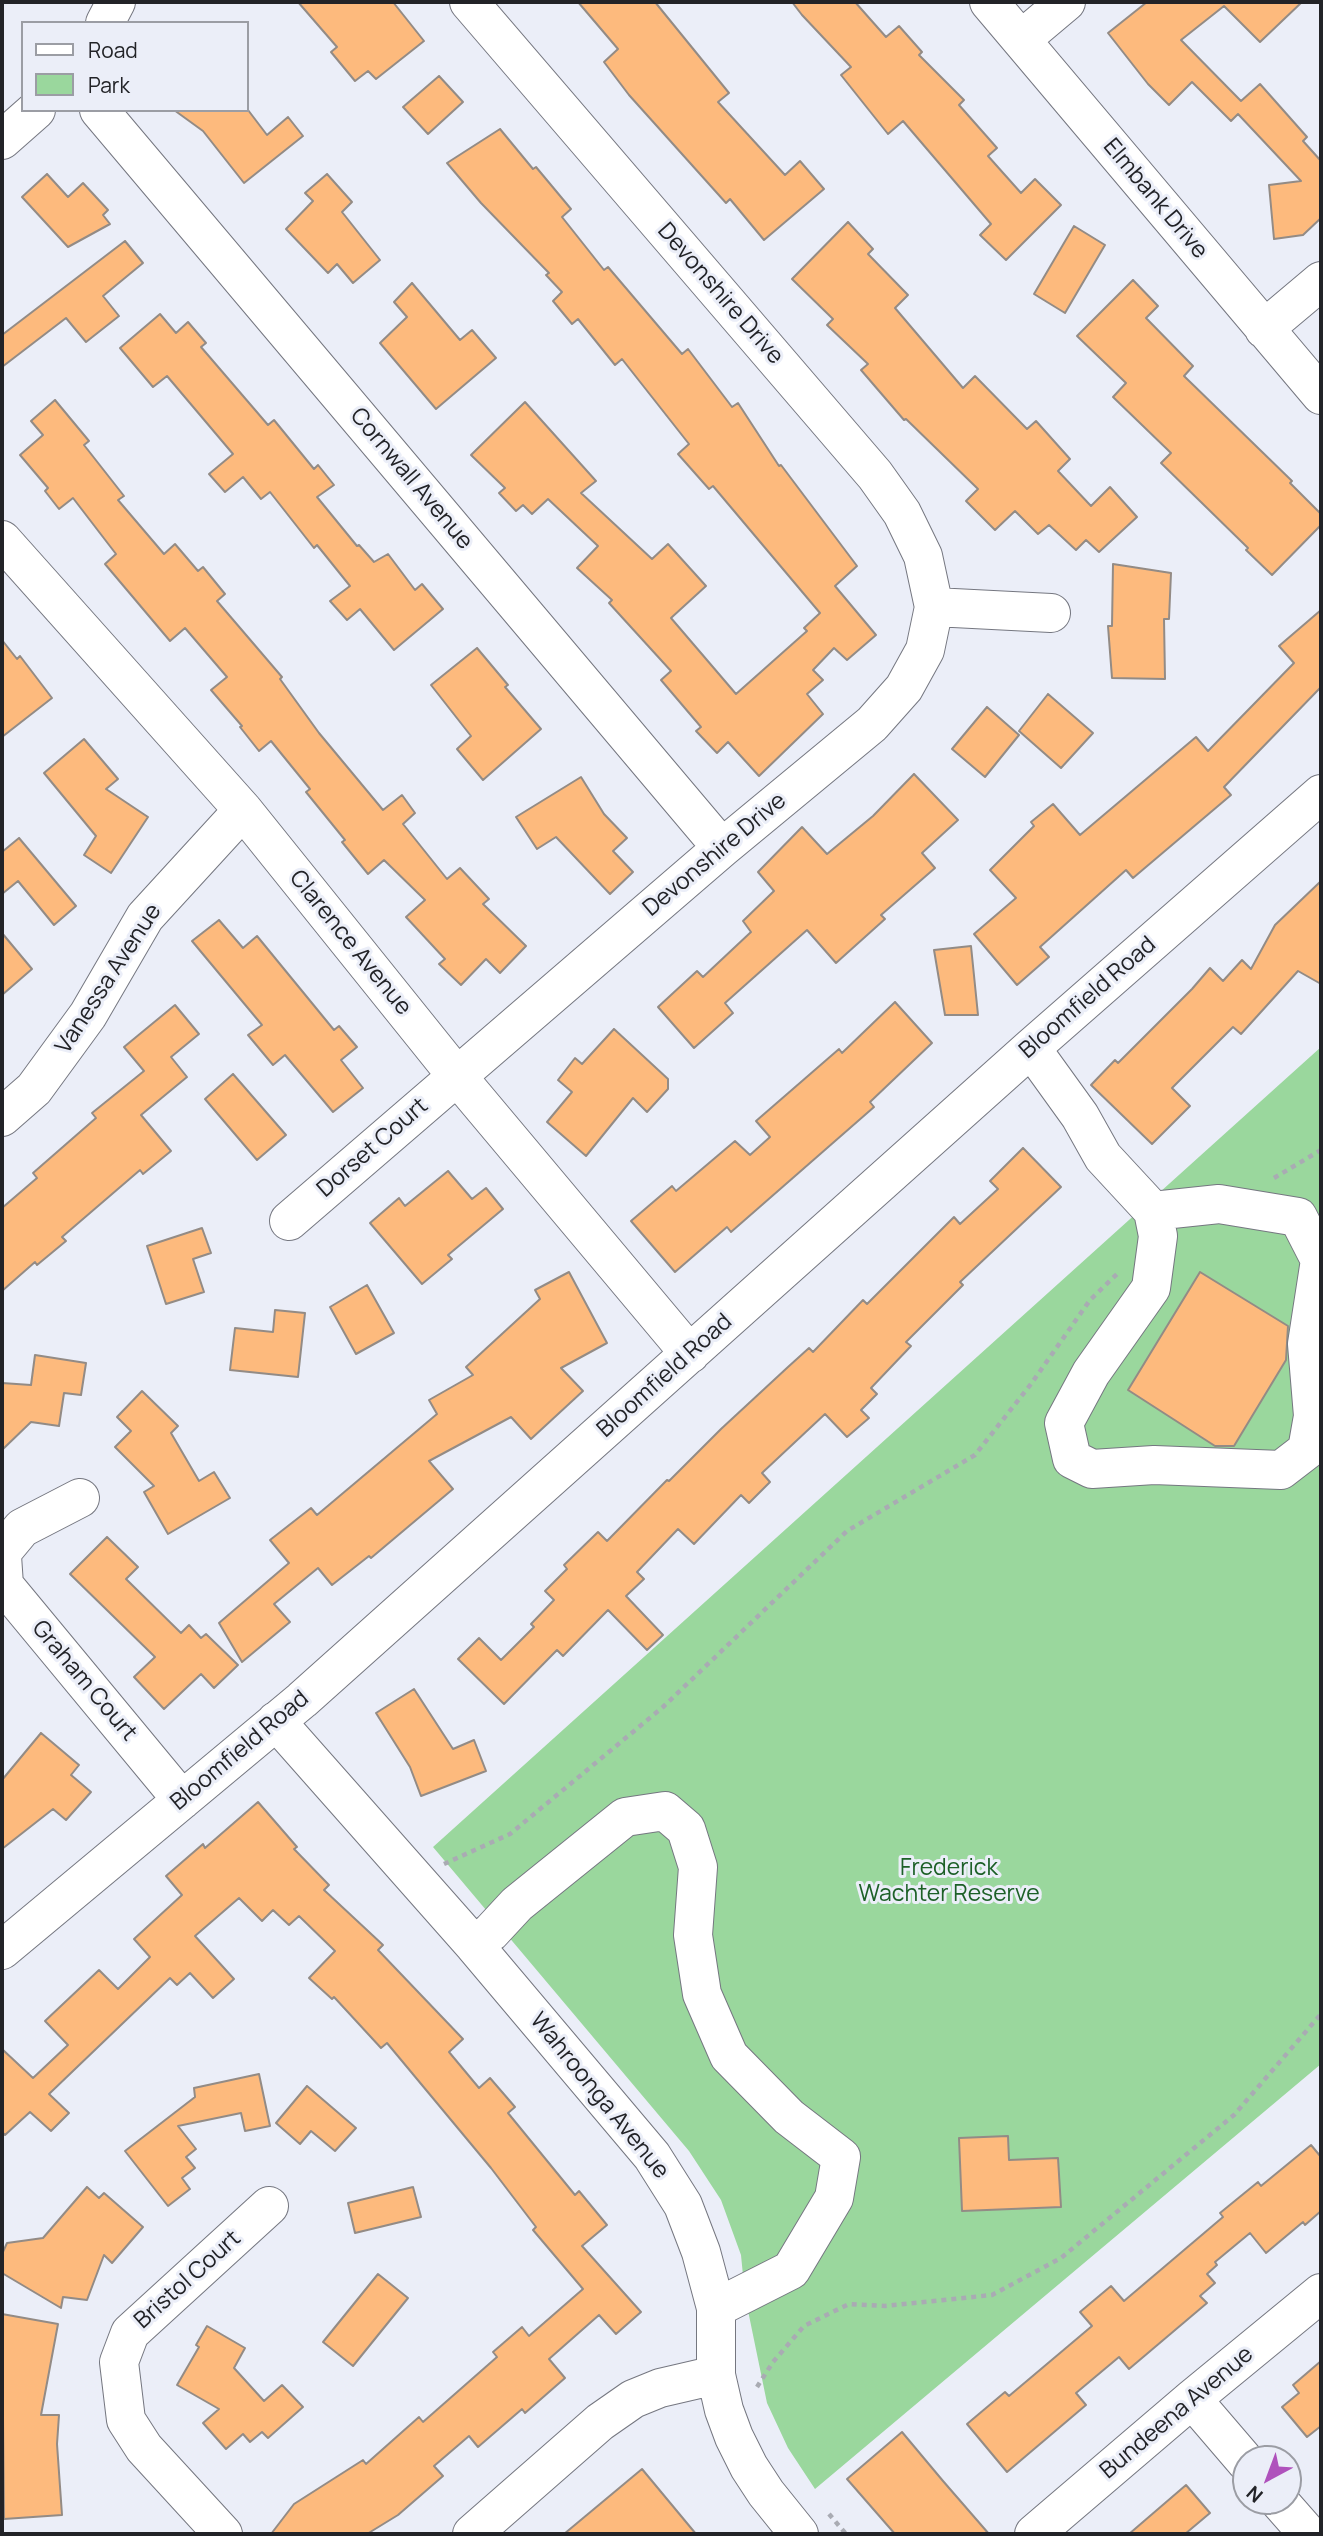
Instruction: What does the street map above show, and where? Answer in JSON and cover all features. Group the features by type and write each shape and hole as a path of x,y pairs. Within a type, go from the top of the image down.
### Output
{"street":[{"path":"106,21 116,2"},
{"name":"Devonshire Drive","path":"456,1075 872,724 904,688 925,650 934,607 923,556 902,513 875,475 469,2"},
{"name":"Elmbank Drive","path":"989,2 1321,395"},
{"path":"1022,39 1066,2"},
{"path":"2,140 34,112"},
{"name":"Cornwall Avenue","path":"101,112 722,848"},
{"path":"1265,330 1321,281"},
{"name":"Clarence Avenue","path":"2,540 243,810 456,1075 690,1354"},
{"path":"934,607 1051,613"},
{"name":"Bloomfield Road","path":"2,1950 276,1721 1031,1048 1321,794"},
{"name":"Vanessa Avenue","path":"2,1117 34,1089 88,1015 145,918 243,810"},
{"path":"1031,1048 1080,1116 1103,1157 1153,1210 1158,1236 1150,1288 1091,1373 1064,1423 1072,1459 1092,1469 1154,1465 1281,1470 1307,1450 1313,1416 1307,1344 1320,1260 1298,1217 1219,1204 1153,1210"},
{"name":"Dorset Court","path":"289,1221 456,1075"},
{"name":"Graham Court","path":"80,1498 22,1528 2,1554 4,1585 182,1800"},
{"name":"Wahroonga Avenue","path":"276,1721 474,1945 652,2156 683,2205 701,2252 716,2308 716,2375 734,2437 766,2493 799,2534"},
{"path":"474,1945 491,1932 517,1904 625,1817 665,1811 686,1829 698,1867 693,1935 702,1994 729,2056 789,2117 841,2157 834,2198 791,2270 716,2308"},
{"name":"Bristol Court","path":"223,2534 144,2448 126,2420 119,2362 130,2333 269,2206"},
{"name":"Bundeena Avenue","path":"1034,2534 1321,2293"},
{"path":"472,2534 600,2422 633,2399 660,2388 716,2375"},
{"path":"1192,2399 1232,2446"},
{"path":"1291,2515 1308,2534"}],"path":[{"path":"1249,1209 1262,1184 1321,1150"},
{"path":"438,1867 510,1834 663,1707 847,1531 975,1455 1031,1384 1090,1300 1129,1261 1154,1263"},
{"path":"757,2387 773,2362 804,2326 849,2304 909,2304 992,2295 1061,2258 1234,2115 1321,2014"}],"green space":[{"name":"Frederick Wachter Reserve","path":"1321,1047 1321,2064 815,2489 788,2448 767,2403 745,2296 741,2255 721,2200 689,2151 433,1847"}],"building":[{"path":"298,2 393,2 424,41 376,79 368,71 355,81 331,52 337,47"},
{"path":"578,2 655,2 729,93 718,102 785,175 800,161 824,189 764,240 730,199 726,203 629,95 604,62 618,49"},
{"path":"792,2 855,2 886,37 899,26 922,52 919,55 964,100 959,105 997,148 988,156 1021,193 1035,179 1061,205 1006,260 980,235 991,224 903,121 888,134 841,75 851,67"},
{"path":"1147,2 1302,2 1260,42 1224,6 1181,40 1241,101 1260,84 1307,137 1303,141 1321,161 1321,218 1303,235 1274,239 1269,185 1301,181 1238,114 1231,121 1192,82 1169,105 1148,84 1108,33"},
{"path":"439,76 463,102 428,134 403,107"},
{"path":"248,110 267,135 288,117 303,136 244,183 203,131 177,112"},
{"path":"500,129 571,209 562,217 604,270 608,267 682,354 688,349 732,407 738,403 779,466 781,465 857,566 835,586 876,635 847,660 834,648 813,670 823,680 807,694 823,714 759,776 728,742 717,753 696,731 701,727 661,680 671,671 609,603 612,600 577,568 598,546 548,499 532,514 523,505 516,511 499,493 505,488 471,455 525,402 596,481 581,493 652,559 668,544 706,586 671,618 736,694 807,631 804,628 820,613 713,486 709,489 678,454 689,444 622,359 615,365 578,319 572,324 553,301 562,292 546,275 549,273 481,203 447,163"},
{"path":"47,174 68,197 83,183 108,210 103,215 110,224 68,247 22,197"},
{"path":"327,174 352,202 342,212 380,260 353,283 337,264 328,273 286,229 313,201 305,193"},
{"path":"848,222 873,249 868,254 908,295 895,308 963,388 975,376 1027,429 1036,421 1070,459 1058,471 1091,506 1110,487 1137,517 1099,552 1086,540 1076,550 1049,525 1038,534 1015,511 995,530 966,501 978,489 904,420 861,370 868,364 827,325 833,319 792,279"},
{"path":"1074,226 1105,245 1065,313 1034,294"},
{"path":"125,241 143,263 103,296 119,316 86,342 66,318 2,367 2,335"},
{"path":"1133,280 1158,306 1146,318 1193,366 1184,376 1292,481 1290,483 1321,514 1321,525 1272,575 1161,463 1171,453 1113,397 1126,383 1077,336"},
{"path":"412,283 460,340 472,330 496,358 436,409 380,343 407,317 394,302"},
{"path":"160,314 176,333 188,322 206,343 201,347 268,425 274,420 314,469 318,465 334,485 317,497 357,546 374,562 388,554 415,590 422,584 443,609 394,650 360,609 347,620 330,601 350,586 317,545 314,548 270,492 261,499 243,477 225,492 209,474 233,454 167,376 153,387 120,348"},
{"path":"55,400 89,441 84,445 124,496 118,500 164,554 175,544 198,571 203,567 225,594 217,601 282,677 280,679 319,733 383,810 402,795 415,813 403,824 447,879 460,868 489,899 483,904 526,946 500,973 486,959 461,985 439,964 445,959 406,917 425,900 384,860 368,874 342,842 345,840 306,792 310,789 271,741 259,751 211,690 227,677 185,628 170,641 105,564 116,554 73,498 59,509 45,491 48,488 20,455 43,435 31,421"},
{"path":"1113,564 1171,573 1169,619 1164,619 1165,679 1112,678 1108,626 1112,626"},
{"path":"1321,610 1321,687 1224,787 1231,795 1133,878 1126,870 1040,947 1049,957 1017,985 974,934 1016,898 990,870 1034,826 1031,822 1053,804 1080,835 1196,737 1208,751 1294,663 1279,646"},
{"path":"2,640 17,659 20,656 52,698 2,737"},
{"path":"477,648 508,685 505,687 541,729 483,780 457,749 471,736 431,685"},
{"path":"1048,694 1093,733 1061,768 1019,731"},
{"path":"987,707 1019,735 985,777 952,749"},
{"path":"84,739 118,779 106,789 148,817 111,873 84,855 96,836 44,773"},
{"path":"914,774 958,820 922,853 935,868 881,915 885,919 836,963 807,930 725,1003 733,1013 694,1048 658,1007 697,971 703,977 751,932 743,921 774,891 758,872 802,827 827,854 873,816"},
{"path":"581,777 604,814 627,838 613,851 633,872 610,894 556,837 537,849 516,817"},
{"path":"19,838 76,906 54,925 18,881 2,894 2,852"},
{"path":"1321,881 1321,984 1298,971 1241,1034 1233,1027 1172,1088 1190,1106 1152,1144 1091,1085 1115,1060 1118,1063 1210,968 1223,981 1242,960 1251,969 1275,925"},
{"path":"219,920 243,948 257,936 334,1030 339,1026 357,1047 341,1060 363,1088 333,1112 285,1055 273,1065 248,1035 262,1025 192,941"},
{"path":"2,933 32,969 2,995"},
{"path":"971,946 978,1015 945,1015 934,950"},
{"path":"895,1002 932,1043 870,1102 874,1107 731,1232 727,1227 675,1272 631,1221 672,1186 676,1191 735,1141 750,1155 770,1137 756,1121 839,1049 842,1053"},
{"path":"175,1005 199,1034 171,1057 187,1077 141,1115 171,1151 143,1174 140,1170 62,1237 66,1241 37,1265 35,1262 2,1291 2,1208 37,1178 33,1173 96,1118 92,1113 144,1071 124,1047"},
{"path":"614,1029 668,1079 668,1089 647,1112 633,1098 586,1156 547,1122 572,1092 558,1080 575,1058 582,1064"},
{"path":"233,1074 286,1135 257,1160 205,1099"},
{"path":"1023,1148 1061,1187 960,1282 963,1285 906,1342 911,1346 871,1388 877,1394 861,1410 869,1418 847,1437 825,1414 762,1473 770,1482 749,1503 741,1495 694,1544 678,1529 637,1572 644,1579 626,1596 663,1635 647,1650 608,1610 563,1656 557,1650 504,1704 458,1659 479,1638 501,1660 534,1627 531,1624 554,1600 545,1591 567,1569 564,1565 598,1532 607,1541 667,1480 788,1367 809,1348 813,1352 863,1300 867,1304 954,1217 960,1224 998,1189 990,1181"},
{"path":"448,1171 472,1199 486,1188 503,1209 448,1255 452,1259 422,1284 370,1223 399,1198 405,1206"},
{"path":"202,1228 211,1253 193,1259 204,1292 166,1304 147,1246"},
{"path":"569,1272 607,1343 561,1368 583,1391 531,1439 511,1417 429,1461 453,1489 371,1558 369,1556 332,1585 318,1568 274,1604 290,1622 242,1662 219,1623 289,1563 270,1540 311,1508 317,1515 437,1414 429,1400 473,1375 466,1367 540,1299 535,1290"},
{"path":"1200,1272 1288,1326 1286,1360 1234,1446 1215,1446 1128,1390"},
{"path":"367,1285 394,1333 356,1354 330,1307"},
{"path":"275,1310 305,1313 298,1377 230,1370 235,1328 273,1332"},
{"path":"35,1355 86,1363 81,1395 64,1393 59,1426 31,1422 2,1450 2,1383 31,1385"},
{"path":"142,1391 178,1426 171,1433 199,1481 214,1472 230,1498 168,1534 144,1492 154,1486 115,1447 131,1431 117,1417"},
{"path":"107,1537 138,1567 126,1579 181,1633 189,1625 201,1638 206,1634 238,1665 214,1688 201,1674 164,1709 134,1677 155,1657 70,1574"},
{"path":"414,1689 453,1749 474,1740 486,1771 421,1796 410,1767 376,1713"},
{"path":"41,1733 79,1765 71,1775 91,1792 66,1820 53,1809 2,1849 2,1780"},
{"path":"258,1802 297,1847 294,1849 329,1885 324,1890 383,1945 378,1950 463,2039 449,2052 479,2088 490,2078 515,2107 508,2113 575,2195 579,2191 607,2225 582,2246 641,2312 616,2334 599,2315 549,2359 565,2378 525,2413 522,2409 478,2447 469,2436 434,2466 443,2476 398,2515 367,2534 271,2534 294,2504 363,2460 366,2464 419,2417 423,2422 497,2357 493,2352 522,2327 529,2336 583,2289 533,2230 536,2227 491,2168 387,2043 381,2048 334,1997 332,1999 309,1978 335,1951 299,1916 289,1925 273,1910 262,1921 239,1898 195,1936 234,1979 213,1998 190,1973 177,1985 170,1978 49,2094 69,2113 51,2131 30,2112 5,2135 2,2132 2,2049 33,2078 68,2045 45,2021 99,1970 118,1989 150,1957 134,1939 182,1895 166,1876 203,1844 205,1848"},
{"path":"259,2074 270,2126 245,2131 241,2113 178,2126 196,2149 186,2157 195,2168 182,2178 190,2189 168,2206 125,2151 195,2097 194,2088"},
{"path":"307,2086 356,2128 335,2151 311,2131 300,2144 276,2123"},
{"path":"1008,2136 1009,2160 1058,2158 1061,2207 962,2211 959,2138"},
{"path":"1311,2145 1321,2157 1321,2211 1305,2225 1303,2222 1266,2253 1250,2233 1215,2262 1217,2265 1207,2274 1215,2283 1200,2296 1207,2303 1129,2369 1119,2357 1076,2393 1086,2405 1007,2472 967,2424 1005,2392 1009,2396 1092,2326 1080,2312 1111,2286 1124,2301 1223,2217 1220,2213 1258,2182 1261,2186"},
{"path":"87,2187 99,2198 104,2193 143,2227 112,2263 104,2255 87,2300 63,2297 61,2308 2,2273 2,2254 7,2243 43,2238"},
{"path":"413,2187 421,2217 355,2233 348,2203"},
{"path":"378,2274 408,2298 353,2366 323,2342"},
{"path":"2,2314 58,2324 41,2415 59,2415 57,2444 62,2515 4,2519"},
{"path":"207,2326 245,2348 234,2368 264,2401 282,2385 303,2407 268,2438 262,2432 250,2442 243,2434 226,2449 203,2423 219,2409 177,2385 199,2347 196,2345"},
{"path":"1321,2361 1321,2426 1307,2437 1282,2407 1299,2393 1293,2385"},
{"path":"902,2432 989,2534 895,2534 847,2479"},
{"path":"642,2469 696,2534 564,2534"},
{"path":"1186,2485 1210,2513 1185,2534 1129,2534"}]}
